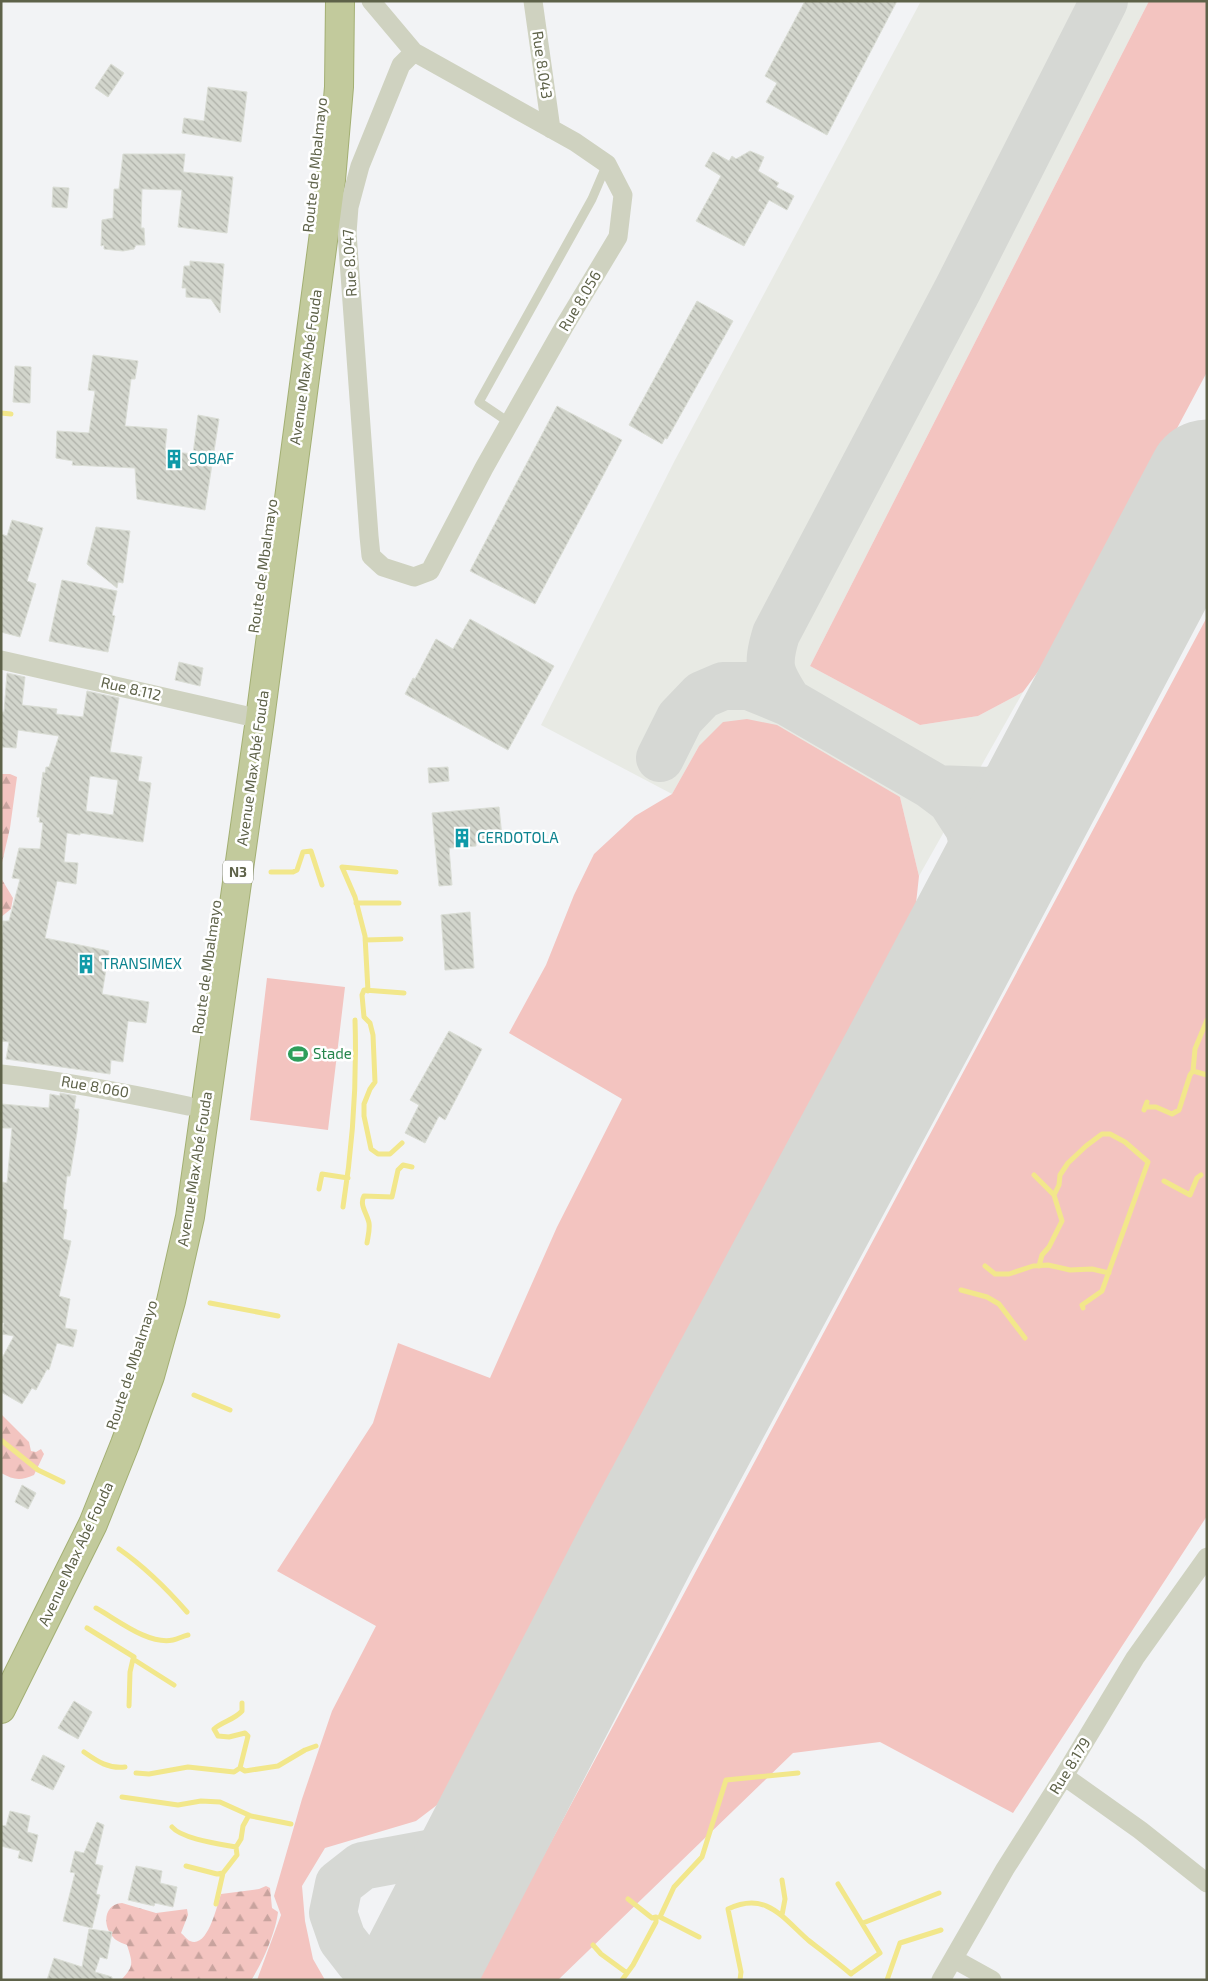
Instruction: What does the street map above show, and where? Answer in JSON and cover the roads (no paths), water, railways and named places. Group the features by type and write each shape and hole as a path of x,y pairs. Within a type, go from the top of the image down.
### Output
{"highway":[{"name":"Route de Mbalmayo","path":"1,1665 76,1518 108,1442 132,1374 156,1292 251,717 315,178 323,86 324,1"},
{"name":"Avenue Max Abé Fouda","path":"1,1709 93,1524 125,1444 150,1376 171,1301 190,1217 251,717 331,180 339,87 340,1"}],"street":[{"path":"371,1 414,52"},
{"name":"Rue 8.043","path":"533,1 551,129"},
{"name":"Rue 8.056","path":"371,556 383,567 414,577 430,571 484,468 565,325 618,237 623,195 607,164 575,142 414,52"},
{"name":"Rue 8.047","path":"371,556 347,233 349,207 360,166 402,65 414,52"},
{"name":"Rue 8.112","path":"1,660 251,717"},
{"name":"Rue 8.060","path":"1,1074 56,1080 188,1106"},
{"name":"Rue 8.179","path":"941,1980 1005,1869 1135,1658 1207,1557"},
{"path":"1064,1776 1140,1830 1207,1883"},
{"path":"954,1959 992,1980"}],"lane":[{"path":"510,424 479,402 592,199 607,164"}],"waterway":[{"path":"1,413 11,414"},
{"path":"271,872 293,872 297,870 303,852 311,851 322,885"},
{"path":"368,991 365,936 355,897 342,867 396,872"},
{"path":"356,903 399,903"},
{"path":"365,940 401,939"},
{"path":"402,1143 390,1154 378,1154 371,1149 364,1116 364,1104 375,1082 373,1035 370,1023 364,1017 362,995 364,990 404,993"},
{"path":"343,1207 354,1114 355,1020"},
{"path":"1147,1107 1156,1107 1172,1114 1179,1110 1193,1071 1195,1049 1207,1020"},
{"path":"1193,1071 1207,1075"},
{"path":"1144,1110 1147,1102"},
{"path":"1054,1195 1059,1185 1060,1175 1068,1163 1102,1134 1110,1134 1125,1142 1148,1162 1102,1291 1082,1305 1083,1308"},
{"path":"367,1243 369,1226 362,1203 364,1196 392,1197 398,1170 403,1165 412,1167"},
{"path":"319,1189 322,1174 348,1178"},
{"path":"1034,1175 1054,1195 1062,1221 1049,1247 1042,1255 1039,1266"},
{"path":"1164,1181 1190,1195 1197,1178 1201,1175"},
{"path":"985,1266 995,1274 1009,1274 1033,1266 1048,1265 1070,1270 1092,1269 1109,1273"},
{"path":"961,1290 987,1297 999,1304 1025,1338"},
{"path":"210,1303 278,1316"},
{"path":"194,1395 230,1410"},
{"path":"1,1440 38,1470 63,1482"},
{"path":"119,1549 138,1563 187,1612"},
{"path":"96,1608 133,1630 154,1639 163,1641 173,1640 188,1635"},
{"path":"87,1628 134,1657"},
{"path":"129,1706 130,1672 133,1659 174,1685"},
{"path":"136,1773 149,1774 188,1767 234,1772 240,1768 248,1736 245,1733 229,1737 218,1736 214,1729 239,1714 242,1711 242,1703"},
{"path":"240,1768 245,1771 278,1766 305,1750 316,1746"},
{"path":"84,1752 108,1766 125,1767"},
{"path":"699,1937 660,1917 674,1887 702,1857 726,1780 798,1773"},
{"path":"122,1797 178,1805 201,1801 220,1802 251,1816 291,1824"},
{"path":"216,1904 223,1873 237,1855 236,1847 241,1839 243,1826 249,1815"},
{"path":"172,1827 192,1838 236,1847"},
{"path":"186,1866 217,1874 223,1873"},
{"path":"782,1880 785,1899 782,1915"},
{"path":"838,1884 880,1953 852,1973"},
{"path":"863,1923 939,1893"},
{"path":"622,1980 633,1965 656,1922 656,1917 652,1918 628,1899"},
{"path":"740,1980 741,1972 728,1909 741,1904 753,1903 763,1905 781,1915 808,1940 852,1973"},
{"path":"887,1980 900,1943 941,1930"},
{"path":"593,1945 601,1954 627,1973"}],"place":[{"name":"SOBAF","path":"174,459"},
{"name":"CERDOTOLA","path":"462,838"},
{"name":"TRANSIMEX","path":"86,964"},
{"name":"Stade","path":"298,1054"}]}
